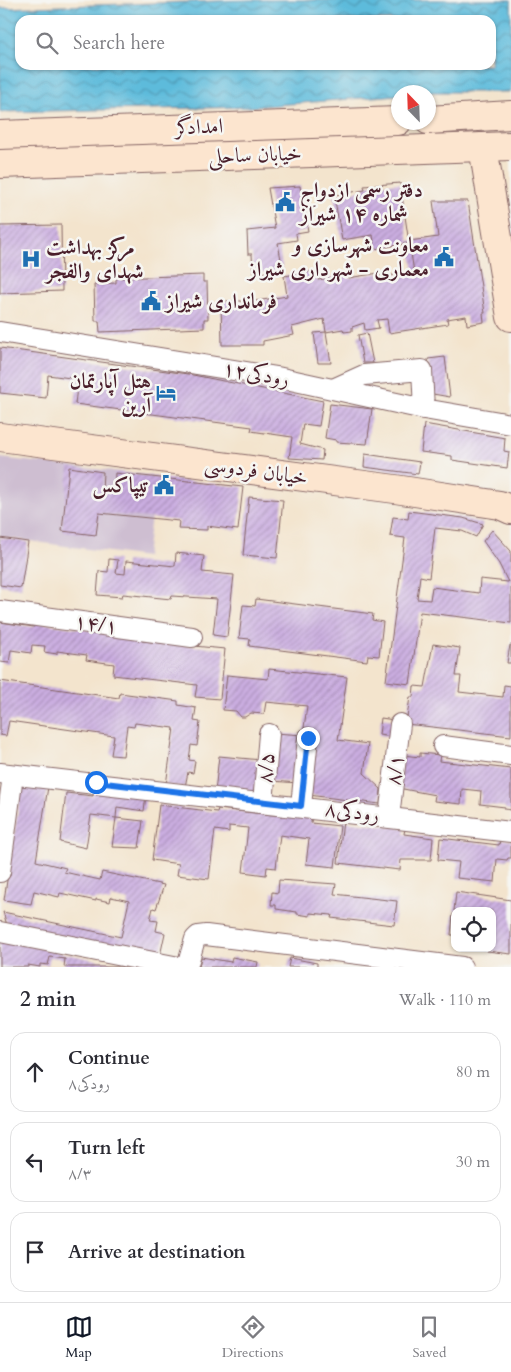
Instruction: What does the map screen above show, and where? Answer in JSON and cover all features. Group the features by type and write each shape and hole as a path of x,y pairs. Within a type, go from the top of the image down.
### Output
{"main road":[{"path":"436,120 511,115"},
{"name":"امدادگر","path":"0,135 391,121"},
{"name":"خیابان ساحلی","path":"0,164 511,146"},
{"path":"483,147 511,316"},
{"name":"خیابان فردوسی","path":"0,437 395,489 500,506 511,510"}],"street":[{"name":"رودکی۱۲","path":"0,332 277,377 424,409 511,424"},
{"path":"333,389 364,375 422,370 424,409"},
{"name":"۱۴/۱","path":"0,611 192,637"},
{"name":"۸/۱","path":"389,817 400,724"},
{"name":"۸/۵","path":"263,803 268,734"},
{"path":"301,806 308,738"},
{"path":"443,746 511,755"},
{"path":"0,872 6,774"},
{"name":"رودکی۸","path":"6,774 301,806 511,832"},
{"path":"0,932 179,967"},
{"path":"187,967 198,936 462,967"}],"shaded area":[{"path":"0,458 156,476 146,557 0,537"}],"water":[{"path":"249,0 511,0 511,92 436,92 436,85 391,85 391,96 253,107 0,112 0,8"}],"building":[{"path":"400,183 409,243 375,249 373,235 342,240 334,195 365,190 364,186"},
{"path":"300,186 308,231 296,233 297,240 278,243 283,271 253,273 252,254 248,254 247,231 275,228 268,188"},
{"path":"433,201 468,201 485,313 483,313 484,322 467,325 466,316 447,319 448,324 389,333 387,319 377,320 379,328 365,330 364,323 352,327 352,331 344,332 343,329 326,332 324,319 292,327 294,335 263,341 263,345 222,345 221,301 256,301 287,296 284,276 316,271 318,280 348,275 348,278 379,273 380,277 414,272 409,241 438,237"},
{"name":"مرکز بهداشت شهدای والفجر","path":"61,225 62,291 0,293 0,226"},
{"name":"فرمانداری شیراز","path":"203,275 203,282 207,282 208,319 204,319 204,328 100,332 99,321 95,321 94,284 116,283 116,278"},
{"path":"326,332 331,363 318,363 314,333"},
{"path":"367,333 373,363 363,363 358,335"},
{"path":"0,348 188,374 323,401 319,426 303,424 300,444 323,450 322,460 289,458 292,437 251,431 252,427 75,404 78,379 48,375 46,398 0,393"},
{"path":"445,357 450,397 433,394 428,359"},
{"path":"330,404 372,409 367,444 336,442 336,440 325,438"},
{"path":"424,424 505,438 504,451 509,452 507,468 452,460 452,456 421,452"},
{"path":"365,454 420,462 418,474 364,467"},
{"path":"69,467 103,472 102,492 114,493 115,473 243,487 238,530 207,526 207,530 178,529 179,521 99,513 96,535 62,531"},
{"path":"249,497 283,500 277,558 243,555"},
{"path":"409,511 463,518 483,524 476,537 462,531 435,528 429,578 420,576 417,599 430,600 432,587 479,593 480,579 508,582 499,564 483,541 492,530 511,551 511,623 420,612 410,684 386,681 405,538 390,536 393,517 408,519"},
{"path":"0,538 28,542 21,588 0,585"},
{"path":"176,553 204,556 202,572 234,575 227,637 213,635 217,599 172,596 171,599 123,594 122,597 97,595 99,571 108,572 109,559 118,560 116,573 125,574 126,561 175,566"},
{"path":"256,599 373,614 372,620 383,622 379,656 368,655 367,661 249,646 250,639 239,638 243,605 255,606"},
{"path":"0,622 34,627 35,622 142,638 142,641 225,649 220,699 195,697 197,685 113,675 114,664 86,660 87,655 57,651 57,654 44,652 45,646 32,645 31,653 11,650 9,663 0,662"},
{"path":"433,644 460,648 456,676 461,676 459,692 503,697 504,685 511,686 511,736 406,724 410,697 413,697 414,686 425,687"},
{"path":"510,645 511,663 507,663"},
{"path":"269,669 347,677 338,740 368,744 364,773 381,789 380,804 308,795 303,735 307,706 266,702 264,714 251,713 245,717 241,717 236,711 223,710 227,675 268,679"},
{"path":"0,681 119,698 120,693 178,701 178,705 196,708 194,721 200,722 197,746 191,745 189,760 195,761 193,773 188,772 185,787 166,785 174,728 135,723 134,727 127,726 123,756 111,755 114,736 9,721 6,736 0,735"},
{"path":"381,718 394,720 392,737 379,735"},
{"path":"275,733 303,735 299,783 271,781"},
{"path":"420,753 440,755 439,761 511,769 511,810 505,809 505,807 480,804 481,791 462,789 461,804 434,801 435,795 398,788 402,755 420,757"},
{"path":"219,756 261,760 259,790 250,796 215,792"},
{"path":"22,784 48,787 36,861 66,868 64,872 100,880 102,872 164,885 156,909 153,908 150,920 158,921 156,931 165,933 160,956 7,925 3,912 121,937 129,901 111,897 110,902 96,899 96,901 60,893 59,897 34,891 31,904 4,900"},
{"path":"94,788 146,795 144,811 117,807 116,818 91,815 86,848 60,842 66,793 93,796"},
{"path":"159,805 217,812 218,809 282,816 282,811 312,814 311,823 340,826 335,867 306,864 309,839 280,835 276,868 267,867 266,875 243,872 248,828 229,826 229,832 215,830 209,879 177,875 179,864 152,860"},
{"path":"116,818 143,821 139,848 112,847"},
{"path":"343,821 405,828 404,834 433,838 431,860 401,860 400,870 338,863"},
{"path":"440,838 499,845 500,839 511,840 511,858 507,860 497,859 495,882 457,878 459,862 438,860"},
{"path":"279,880 336,884 334,894 397,901 394,925 331,918 332,915 310,913 310,916 276,909 276,905 271,905 272,892 278,893"},
{"path":"456,892 511,900 511,954 495,952 496,907 454,907"},
{"path":"0,940 130,967 64,967 65,959 50,957 48,965 40,964 40,967 28,965 28,967 0,967"},
{"path":"201,957 231,962 232,957 258,962 257,967 199,967"},
{"path":"290,958 317,963 317,967 288,967"}],"place":[{"name":"دفتر رسمی ازدواج شماره ۱۴ شیراز","path":"285,202"},
{"name":"معاونت شهرسازی و معماری - شهرداری شیراز","path":"444,257"},
{"name":"مرکز بهداشت شهدای والفجر","path":"31,259"},
{"name":"فرمانداری شیراز","path":"151,301"},
{"name":"هتل آپارتمان آرین","path":"166,393"},
{"name":"تیپاکس","path":"164,485"}],"route":[{"path":"96,782 301,806 308,738"}]}
